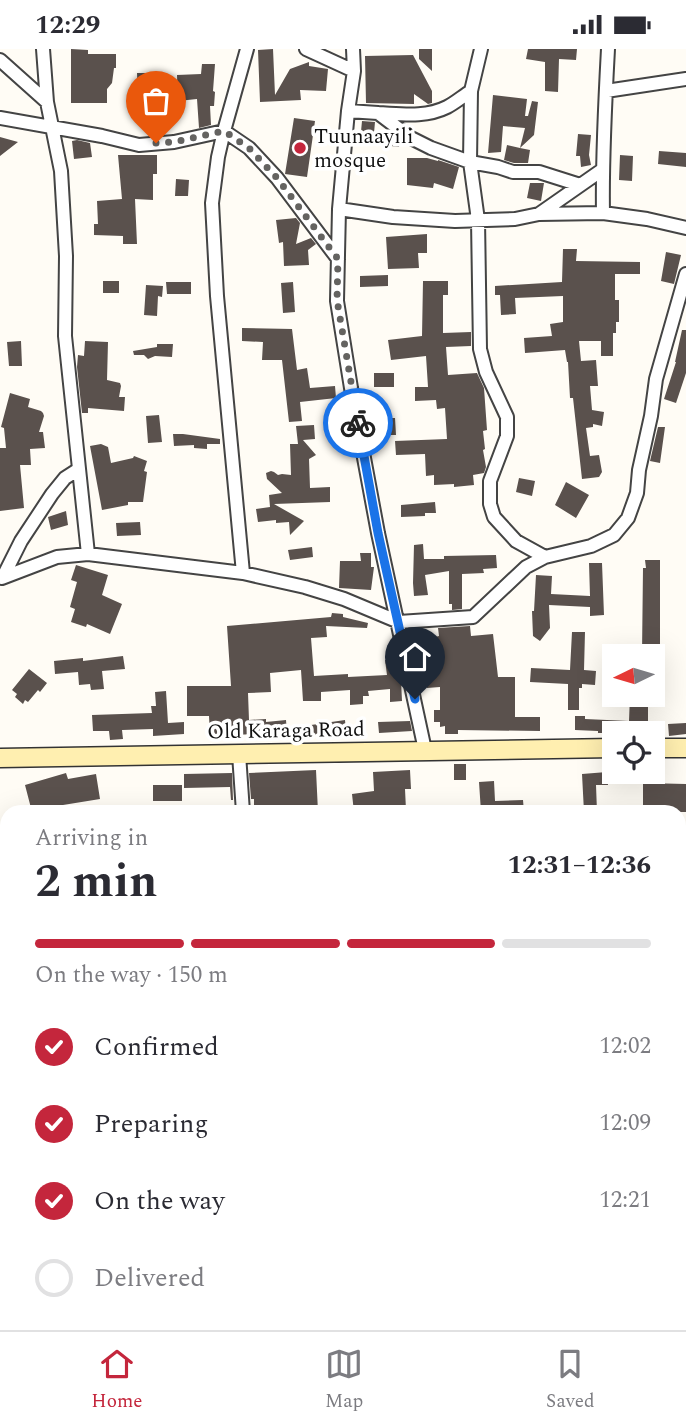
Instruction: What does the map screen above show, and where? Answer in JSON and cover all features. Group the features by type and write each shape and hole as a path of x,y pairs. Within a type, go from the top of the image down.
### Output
{"street":[{"path":"43,49 47,102 61,171 66,256 65,335 88,554"},
{"path":"243,573 217,296 212,203 218,157 247,49"},
{"path":"306,49 354,71"},
{"path":"353,49 354,71 339,209 337,300 378,533 425,750"},
{"path":"481,49 471,91 470,162 478,220 480,349 492,384 508,417 507,436 490,481 490,504 494,517 516,541 545,557"},
{"path":"603,213 602,170 608,49"},
{"path":"0,59 47,102"},
{"path":"606,91 686,79"},
{"path":"348,111 418,115 433,113 448,107 471,91"},
{"path":"378,113 411,138 470,162 513,172 539,172 580,185"},
{"path":"0,118 139,145 174,142 224,131 249,148 277,178 338,259"},
{"path":"539,214 602,170"},
{"path":"339,209 393,217 454,221 515,219 539,214 603,213 686,228"},
{"path":"1,578 57,557 88,554 243,573 344,599 398,622 473,617 526,567 545,557 591,547 614,535 628,518 637,493 656,379 686,274"},
{"path":"1,578 21,541 52,494 65,478 79,470"},
{"name":"Old Karaga Road","path":"0,758 602,748"},
{"path":"665,748 686,748"},
{"path":"239,754 243,805"}],"building":[{"path":"71,49 88,50 88,54 116,54 116,68 112,83 107,89 107,103 71,103"},
{"path":"273,49 275,95 290,69 309,62 309,66 328,69 326,91 300,90 301,100 260,102 258,50"},
{"path":"419,49 432,49 432,71 419,59"},
{"path":"528,49 577,49 576,60 559,59 558,92 545,91 545,62 526,59"},
{"path":"413,55 432,91 432,103 428,104 414,94 414,104 366,103 365,56"},
{"path":"202,64 215,64 215,92 214,106 210,106 211,125 199,128 197,99 178,101 177,75 201,74"},
{"path":"137,73 149,73 150,95 172,94 174,119 139,121"},
{"path":"493,95 527,99 525,116 528,116 532,101 538,102 534,135 520,148 525,128 503,126 501,152 488,153"},
{"name":"Tuunaayili mosque","path":"294,118 315,121 307,177 285,174"},
{"path":"362,121 375,122 374,133 393,135 400,140 399,147 360,142"},
{"path":"578,134 591,135 591,165 581,167 580,156 576,156"},
{"path":"0,137 18,142 0,156"},
{"path":"72,141 90,143 92,157 74,159"},
{"path":"507,145 530,150 528,163 504,160"},
{"path":"659,151 686,153 686,167 658,164"},
{"path":"118,155 157,155 157,174 153,174 153,200 135,199 137,244 123,244 123,236 94,235 94,224 98,224 97,201 122,199"},
{"path":"620,155 633,156 632,181 619,180"},
{"path":"407,158 427,158 459,167 453,189 434,183 433,188 407,185"},
{"path":"176,179 189,180 188,196 175,196"},
{"path":"530,183 544,183 541,201 527,198"},
{"path":"296,218 300,223 296,244 311,238 316,244 308,250 309,265 284,266 283,242 279,243 276,220"},
{"path":"427,234 427,253 418,253 419,268 388,269 386,237"},
{"path":"563,249 577,249 576,261 640,262 640,274 615,274 615,300 619,300 619,322 616,322 616,333 613,333 613,356 601,356 601,341 579,341 581,361 596,360 598,386 590,386 592,410 604,412 602,426 593,424 593,427 586,428 590,456 599,455 602,472 599,477 582,479 565,350 525,353 524,338 552,336 550,324 563,322 563,296 515,298 516,314 501,315 500,295 495,295 495,286 562,282"},
{"path":"666,252 681,255 674,284 661,281"},
{"path":"388,275 388,286 360,287 360,276"},
{"path":"103,281 119,281 119,293 103,293"},
{"path":"423,281 448,281 448,295 443,295 443,333 471,332 471,346 446,347 448,375 477,373 484,388 487,430 483,431 483,450 486,467 484,473 473,475 474,485 434,485 434,475 426,476 425,454 396,455 395,441 447,439 445,408 437,409 436,400 415,401 415,387 428,387 426,356 391,360 388,340 422,336"},
{"path":"166,282 191,282 191,294 167,294"},
{"path":"293,282 295,312 283,313 281,283"},
{"path":"146,285 163,286 162,297 158,296 157,316 144,315"},
{"path":"242,328 292,329 297,370 307,368 310,388 335,386 336,398 300,402 302,421 289,422 282,360 262,360 263,342 242,341"},
{"path":"682,330 686,330 686,373 676,403 664,399 676,362"},
{"path":"21,341 22,366 9,366 7,342"},
{"path":"85,341 108,342 107,380 120,383 119,397 125,397 124,411 88,408 88,413 82,413 77,367 78,355 84,356"},
{"path":"157,344 173,344 172,357 155,356 148,359 144,355 134,355 133,351 157,347"},
{"path":"374,373 394,373 394,387 374,387"},
{"path":"10,393 30,399 28,407 43,413 39,432 43,432 45,448 30,449 31,465 20,465 24,508 0,511 0,448 6,448 4,428 1,427"},
{"path":"159,415 162,442 148,443 146,416"},
{"path":"383,418 395,418 396,435 383,435"},
{"path":"314,425 315,439 303,440 316,455 309,459 310,488 330,487 330,502 274,504 304,521 290,535 289,522 258,522 256,509 270,507 269,495 282,493 267,479 266,473 271,471 278,475 291,475 290,444 298,444 296,426"},
{"path":"658,427 665,427 660,463 650,461"},
{"path":"173,434 220,439 220,444 207,444 207,449 194,448 194,445 174,446"},
{"path":"101,444 108,447 111,463 134,456 147,461 143,502 128,502 128,505 102,510 90,446"},
{"path":"519,478 535,481 532,496 516,492"},
{"path":"566,482 589,495 576,518 555,505"},
{"path":"435,502 436,513 401,517 401,505"},
{"path":"66,511 68,525 51,530 48,517"},
{"path":"140,522 141,535 117,536 116,523"},
{"path":"423,544 424,559 496,555 497,568 483,569 484,573 462,574 462,609 452,610 452,604 449,604 449,571 425,575 428,595 414,596 414,545"},
{"path":"312,547 313,557 290,560 288,550"},
{"path":"360,553 371,553 371,567 374,567 371,590 339,588 340,561 361,561"},
{"path":"645,560 660,560 660,644 642,644 643,568 646,568"},
{"path":"589,563 602,563 604,615 590,616 590,607 549,605 550,628 540,641 533,636 532,611 536,575 552,576 551,594 590,596"},
{"path":"76,565 108,575 102,595 122,604 110,634 87,624 86,627 71,622 75,609 70,607 77,582 71,580"},
{"path":"332,613 368,623 367,628 326,626 327,637 311,638 314,676 387,675 385,660 396,658 402,701 390,702 390,689 368,691 369,696 363,696 363,704 350,705 350,690 321,692 321,701 303,701 301,670 270,673 271,692 248,693 249,720 286,720 287,734 210,736 209,716 187,716 187,686 231,686 227,626 331,617"},
{"path":"470,626 471,636 493,634 498,677 515,677 515,717 540,717 540,731 458,730 458,734 445,734 445,726 440,727 440,722 434,722 434,710 440,710 440,687 427,688 426,673 436,672 435,637 439,636 438,628"},
{"path":"572,632 585,632 584,670 596,671 595,685 582,684 582,688 579,688 579,710 568,710 568,684 530,682 531,668 570,670"},
{"path":"123,656 125,669 102,671 104,689 91,690 90,684 79,685 78,672 55,674 54,661"},
{"path":"29,669 47,683 40,692 38,690 23,704 12,690"},
{"path":"166,691 168,723 184,722 184,734 153,736 153,729 122,730 123,739 110,740 109,731 93,731 92,715 152,713 151,706 156,706 155,692"},
{"path":"630,707 648,707 648,721 629,721"},
{"path":"575,716 585,716 585,719 629,721 602,721 602,733 575,730"},
{"path":"345,720 346,731 312,735 311,725"},
{"path":"410,721 412,731 379,733 378,722"},
{"path":"686,723 686,734 669,736 668,724"},
{"path":"454,764 466,764 466,780 454,780"},
{"path":"316,770 318,805 254,805 249,773"},
{"path":"410,770 411,789 405,789 406,805 353,805 352,794 374,791 373,772"},
{"path":"602,772 602,784 608,785 596,785 597,805 584,805 582,774"},
{"path":"66,773 68,779 96,774 100,799 63,805 30,805 25,785"},
{"path":"232,773 233,800 230,787 184,788 184,774"},
{"path":"494,781 495,801 523,800 523,805 481,805 479,782"},
{"path":"643,784 686,784 686,805 643,805"},
{"path":"153,785 182,785 182,801 153,801"}],"way so far":[{"path":"156,143 174,142 224,131 249,148 277,178 338,259 337,300 358,423"}],"place":[{"name":"Tuunaayili mosque","path":"300,148"}],"route":[{"path":"358,423 378,533 415,699"}]}
